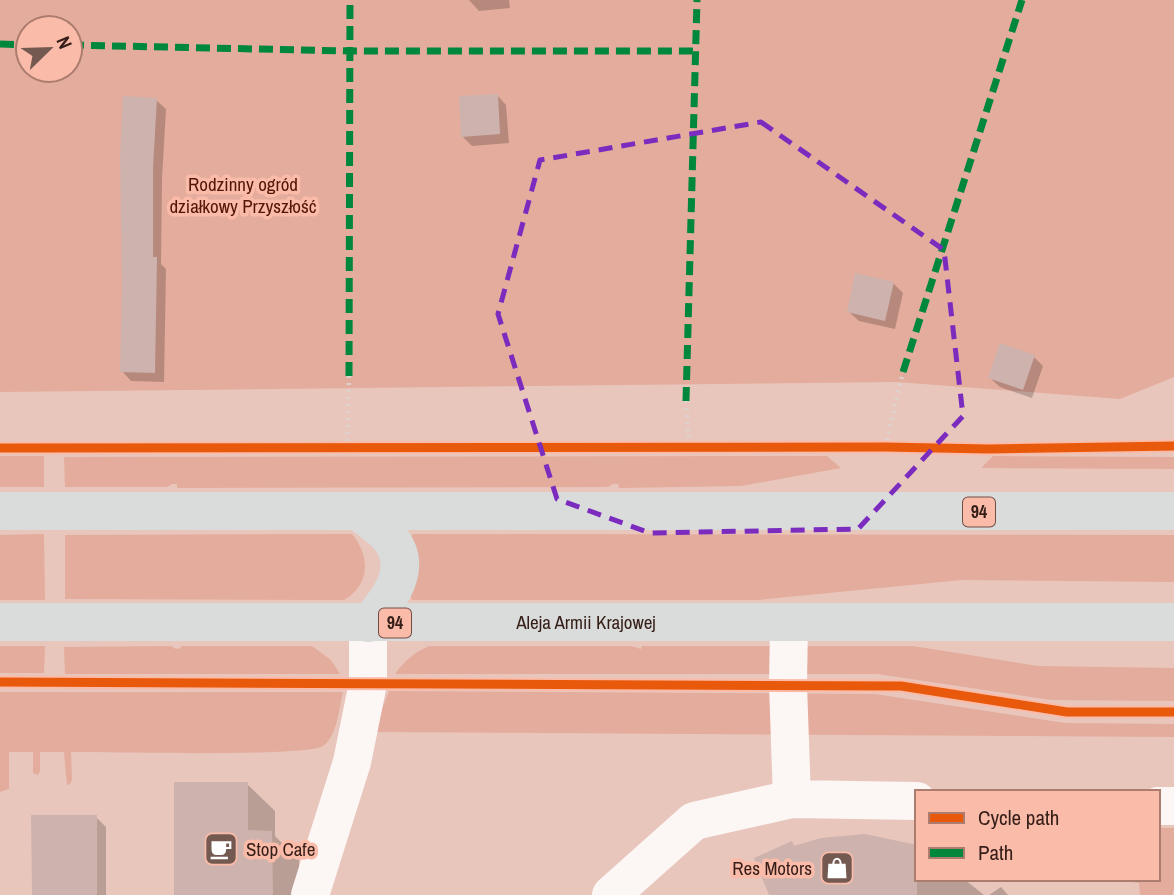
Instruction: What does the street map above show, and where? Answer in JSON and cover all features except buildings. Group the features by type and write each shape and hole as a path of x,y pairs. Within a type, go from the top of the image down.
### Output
{"main road":[{"name":"94","path":"0,511 1174,512"},
{"path":"359,511 389,537 400,567 395,588 368,623"},
{"name":"Aleja Armii Krajowej","path":"0,622 1174,622"}],"lane":[{"path":"310,895 352,762 368,683 368,623"},
{"path":"789,624 792,799"},
{"path":"611,895 694,821 792,799 915,801"}],"path":[{"path":"886,447 903,372"},
{"path":"347,448 349,376"},
{"path":"686,401 688,447"}],"highlighted area":[{"path":"761,122 944,250 963,416 858,529 650,533 557,499 498,314 540,160"}],"green space":[{"name":"Rodzinny ogród działkowy Przyszłość","path":"0,0 1174,0 1174,377 1120,399 897,382 0,392"},
{"path":"0,456 44,456 44,487 0,487"},
{"path":"827,456 841,468 741,486 619,488 618,484 608,487 177,488 177,484 172,484 167,487 65,487 64,457"},
{"path":"993,456 1174,457 1174,469 981,468"},
{"path":"44,534 45,600 0,600 0,535"},
{"path":"352,534 362,551 365,569 359,586 344,600 65,599 65,535"},
{"path":"1174,535 1174,582 962,580 758,600 414,600 410,595 411,536"},
{"path":"0,646 45,646 44,673 0,673"},
{"path":"171,646 176,649 181,646 312,646 331,660 340,674 65,674 64,647"},
{"path":"429,646 631,646 641,649 642,646 913,646 1038,666 1174,668 1174,701 1051,700 877,674 395,674 410,657"},
{"path":"389,691 875,694 1065,723 1174,724 1174,737 373,732"},
{"path":"0,692 343,692 334,729 323,746 282,752 246,753 71,752 72,780 67,785 64,752 40,752 38,775 33,773 33,752 9,752 9,789 0,792"},
{"path":"1160,828 1174,828 1172,895 1140,895 1139,883 1132,882 1160,881"}],"marked path":[{"path":"349,376 350,0"},
{"path":"686,401 697,0"},
{"path":"903,372 1022,0"},
{"path":"0,44 14,44"},
{"path":"84,45 350,51 695,51"}],"cycle path":[{"path":"0,448 989,449 1174,446"},
{"path":"0,682 901,686 1067,712 1174,712"}],"place":[{"name":"Stop Cafe","path":"221,849"},
{"name":"Res Motors","path":"837,868"}]}
